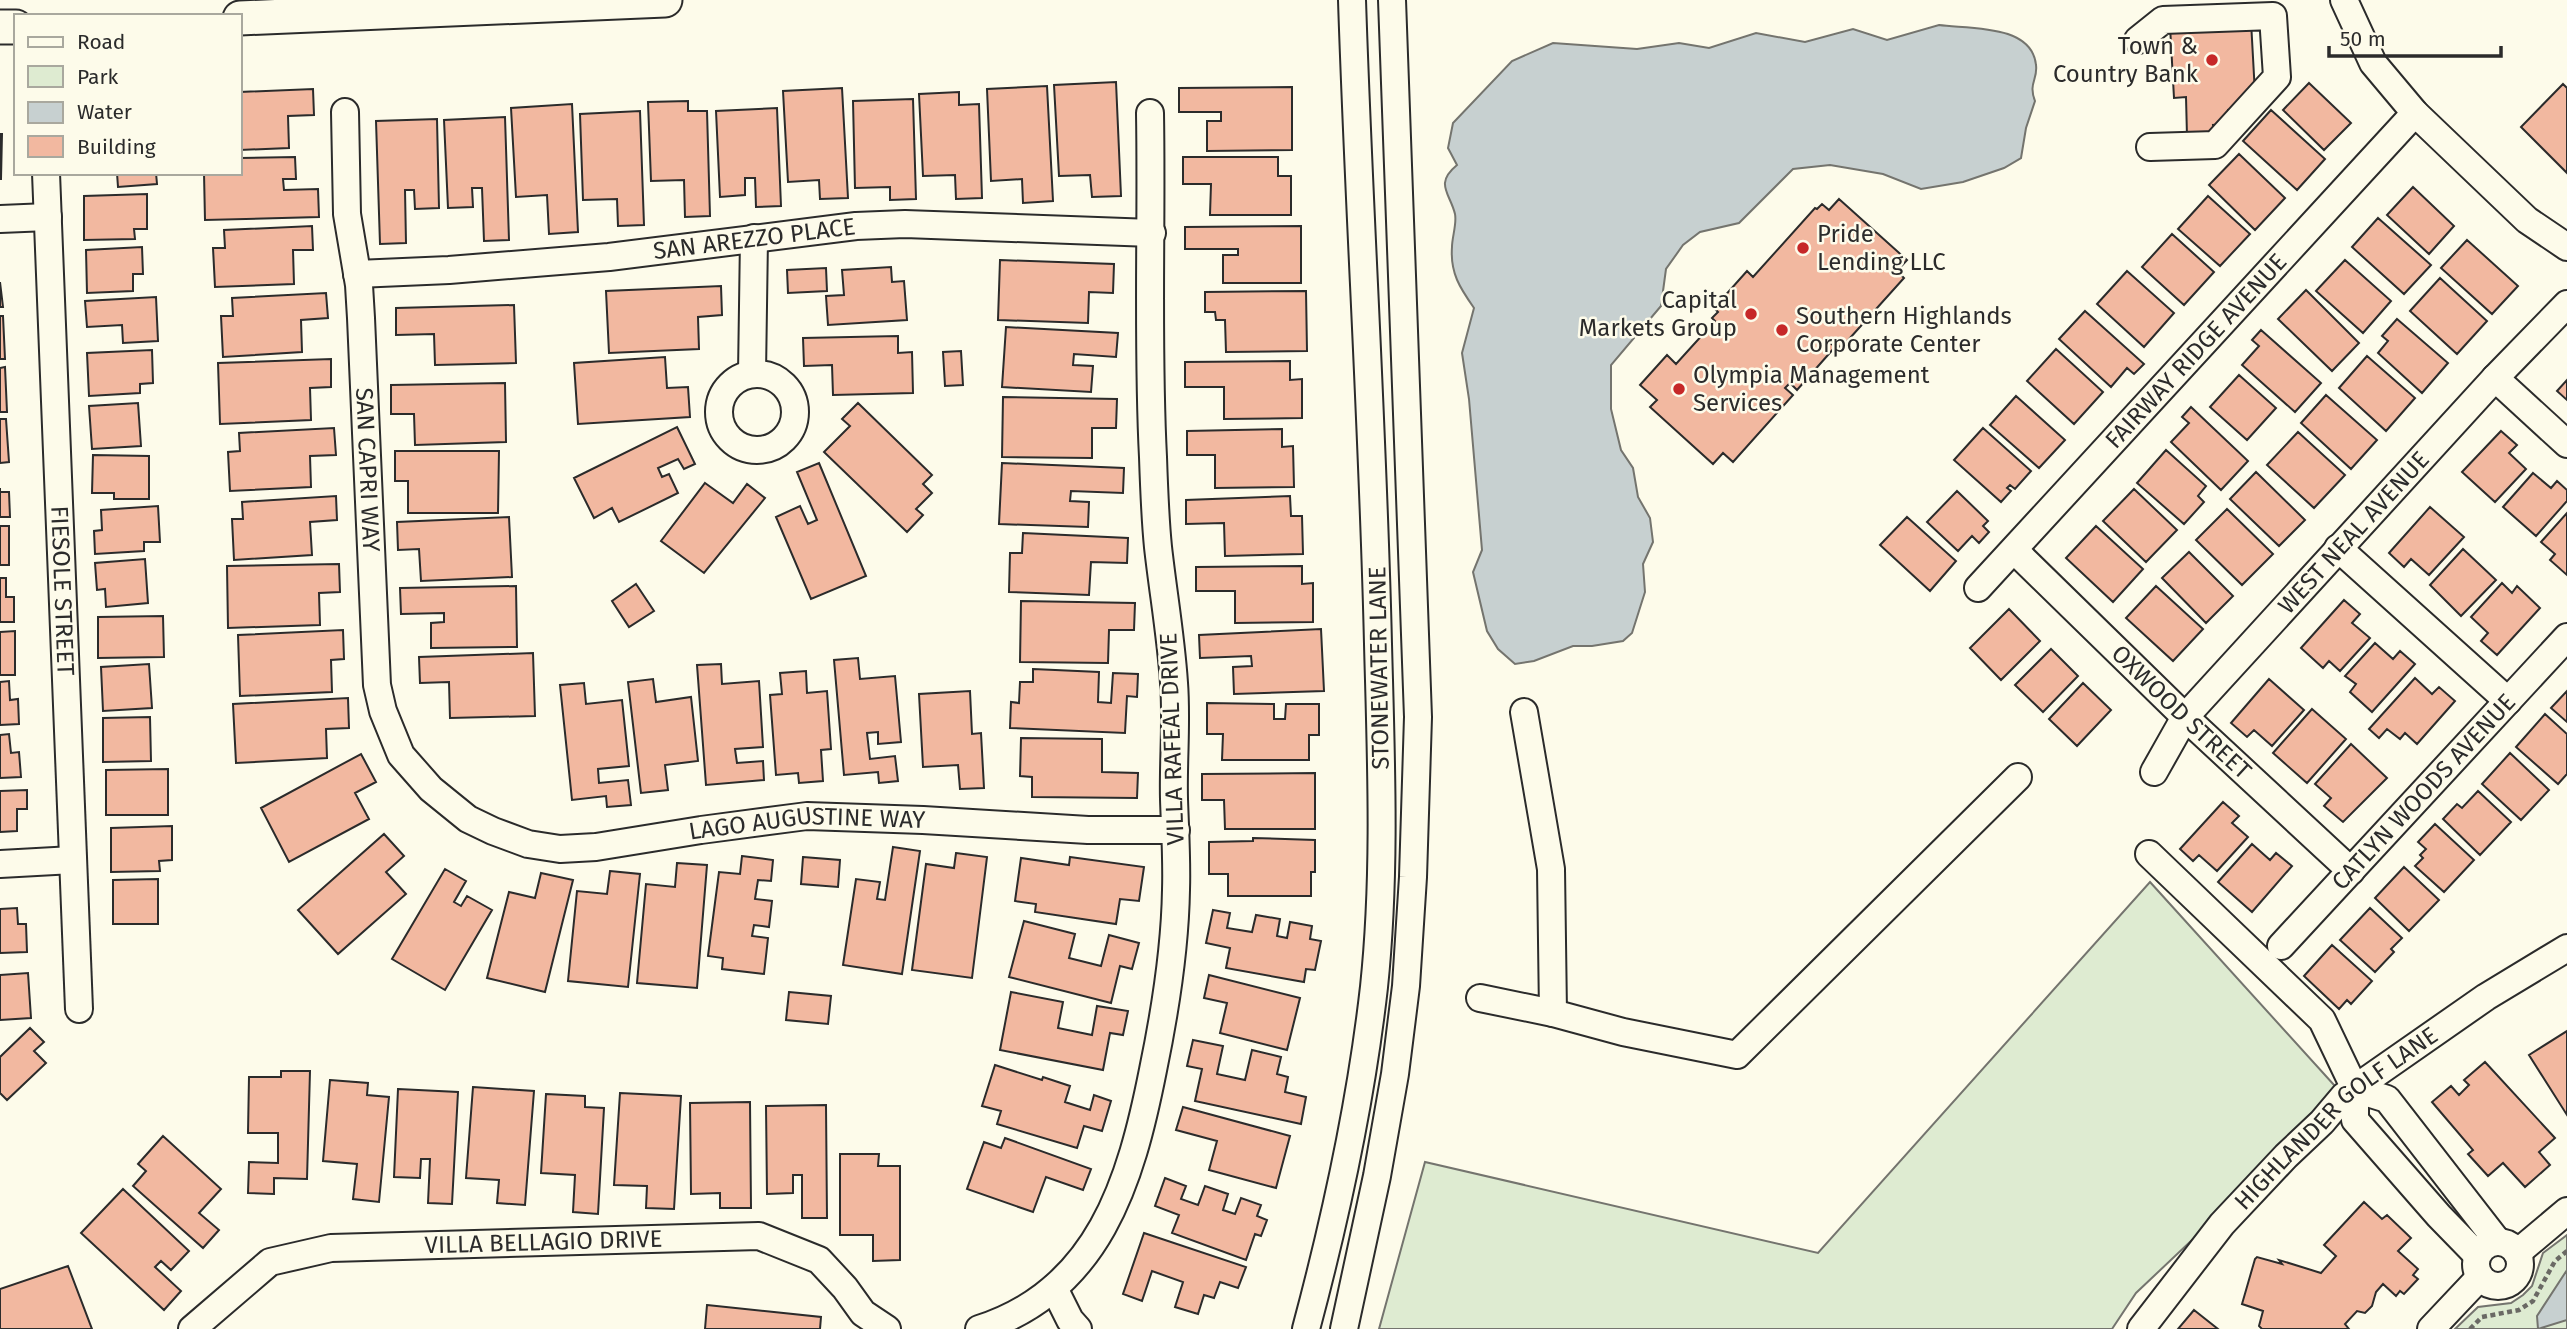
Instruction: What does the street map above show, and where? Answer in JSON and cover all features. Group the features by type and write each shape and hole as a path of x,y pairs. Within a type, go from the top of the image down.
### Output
{"main road":[{"path":"242,18 665,0"}],"street":[{"name":"STONEWATER LANE","path":"1306,1329 1341,1183 1359,1091 1374,987 1382,832 1375,509 1352,0"},
{"name":"STONEWATER LANE","path":"1344,1329 1377,1176 1400,1036 1413,877 1418,717 1392,0"},
{"path":"2344,0 2373,64 2415,113 2527,220 2567,247"},
{"path":"2137,40 2163,20 2273,16 2277,77 2215,145 2150,147"},
{"name":"SAN CAPRI WAY","path":"345,112 347,214 357,274 377,685 383,711 401,755 431,789 450,805"},
{"name":"VILLA RAFEAL DRIVE","path":"1019,1322 1077,1264 1102,1230 1118,1200 1143,1122 1162,1024 1171,951 1176,893 1174,685 1158,545 1151,424 1150,113"},
{"name":"FAIRWAY RIDGE AVENUE","path":"1978,588 2415,113"},
{"name":"FIESOLE STREET","path":"46,175 79,1009"},
{"path":"0,219 48,217"},
{"name":"SAN AREZZO PLACE","path":"357,274 449,270 609,257 856,226 905,224 1152,233"},
{"path":"752,374 754,238"},
{"name":"WEST NEAL AVENUE","path":"2154,772 2185,717 2338,548 2567,303"},
{"path":"2495,378 2567,444"},
{"path":"2338,548 2508,701"},
{"name":"OXWOOD STREET","path":"2014,550 2185,717 2351,871"},
{"name":"CATLYN WOODS AVENUE","path":"2281,946 2567,637"},
{"path":"1524,712 1551,869 1553,1013"},
{"path":"1380,718 1418,717"},
{"path":"1480,998 1553,1013 1623,1032 1737,1055 2018,777"},
{"name":"LAGO AUGUSTINE WAY","path":"450,805 468,819 493,831 528,844 560,849 596,847 807,816 1088,830 1176,830"},
{"path":"2149,854 2322,1020 2355,1089 2356,1120 2425,1199 2493,1257"},
{"path":"0,864 73,860"},
{"name":"HIGHLANDER GOLF LANE","path":"2141,1329 2231,1214 2344,1096 2486,997 2567,948"},
{"path":"2355,1089 2387,1099 2449,1179 2493,1257"},
{"path":"2425,1199 2449,1179"},
{"path":"2431,1329 2493,1257 2567,1211"},
{"name":"VILLA BELLAGIO DRIVE","path":"192,1329 270,1262 331,1248 759,1236 819,1260 845,1288 863,1313 887,1329"},
{"path":"1054,1288 1070,1320 1078,1329"},
{"path":"979,1329 1019,1322"}],"path":[{"path":"2470,1329 2482,1317 2519,1310 2533,1301 2555,1261 2567,1251"}],"green space":[{"path":"2150,882 2344,1096 2136,1293 2112,1329 1379,1329 1425,1162 1818,1253"},
{"path":"2567,1235 2567,1329 2455,1329 2478,1307 2511,1303 2523,1295 2532,1286 2543,1253"}],"water":[{"path":"1939,25 2011,35 2023,42 2032,52 2036,65 2032,90 2035,101 2026,128 2021,158 2004,168 1963,182 1921,189 1883,174 1830,165 1793,169 1739,223 1700,232 1683,245 1666,269 1661,306 1611,365 1611,409 1621,450 1633,468 1638,497 1650,518 1653,542 1643,564 1645,592 1632,633 1623,641 1573,646 1534,661 1515,664 1498,649 1487,631 1473,572 1482,550 1469,399 1462,353 1474,308 1460,287 1453,265 1455,218 1445,183 1457,165 1448,148 1453,123 1512,61 1553,43 1637,49 1679,43 1709,48 1756,33 1805,42 1853,29 1887,40"},
{"path":"2567,1270 2567,1320 2538,1329 2537,1316"}],"building":[{"name":"Town & Country Bank","path":"2251,21 2255,94 2245,109 2228,110 2229,124 2213,125 2214,135 2187,136 2186,97 2174,98 2170,26"},
{"path":"1116,82 1121,196 1092,197 1090,175 1059,176 1054,85"},
{"path":"2309,83 2351,123 2324,150 2283,110"},
{"path":"2563,84 2567,88 2567,173 2521,127"},
{"path":"1047,86 1053,201 1023,203 1022,179 991,181 987,89"},
{"path":"1292,87 1292,150 1207,151 1207,121 1221,121 1221,112 1179,112 1179,88"},
{"path":"842,88 848,198 820,199 819,180 788,182 783,91"},
{"path":"313,89 314,115 288,116 289,148 242,150 242,92"},
{"path":"959,92 959,105 979,104 982,198 956,199 955,175 923,176 919,94"},
{"path":"913,99 916,199 890,200 890,187 855,188 853,101"},
{"path":"688,101 688,111 707,111 710,216 685,217 684,180 651,181 648,102"},
{"path":"572,104 578,232 549,234 547,195 516,197 511,108"},
{"path":"777,108 781,206 756,207 755,178 745,178 745,195 720,197 716,111"},
{"path":"2271,110 2325,159 2297,190 2243,141"},
{"path":"640,111 644,225 618,226 617,199 583,200 580,114"},
{"path":"505,117 509,240 484,241 482,188 472,188 473,207 448,208 444,120"},
{"path":"437,119 439,208 415,209 414,190 405,190 406,243 380,244 376,121"},
{"path":"2,134 1,179 0,179"},
{"path":"2239,154 2285,198 2255,230 2209,185"},
{"path":"295,157 296,179 283,179 284,190 318,189 319,217 205,220 204,175 242,175 242,158"},
{"path":"1183,157 1278,157 1278,176 1291,176 1291,215 1210,215 1211,184 1183,184"},
{"path":"117,175 156,175 157,184 118,187"},
{"path":"2413,187 2454,226 2429,254 2387,215"},
{"path":"147,194 147,229 134,229 135,239 84,240 84,196"},
{"path":"2208,196 2250,234 2220,266 2178,229"},
{"name":"Southern Highlands Corporate Center","path":"1839,199 1907,260 1897,271 1904,278 1841,348 1830,338 1828,341 1835,347 1797,390 1790,383 1785,388 1793,395 1733,462 1723,453 1713,464 1650,407 1657,400 1640,385 1667,355 1676,364 1715,321 1712,318 1718,312 1714,308 1747,271 1753,277 1815,208 1822,204 1829,210"},
{"path":"2378,218 2431,265 2404,294 2352,247"},
{"path":"312,226 313,250 293,250 294,284 215,287 213,248 225,248 224,230"},
{"path":"1301,226 1301,283 1223,283 1223,255 1238,255 1238,249 1185,249 1185,227"},
{"path":"2172,234 2214,272 2184,305 2142,267"},
{"path":"2467,240 2518,286 2492,314 2441,268"},
{"path":"142,247 143,274 133,274 133,291 87,293 86,250"},
{"path":"1000,260 1114,264 1113,293 1089,292 1088,323 998,320"},
{"path":"2345,260 2391,301 2363,333 2316,291"},
{"path":"891,267 892,282 904,281 907,320 828,325 826,296 844,295 842,270"},
{"path":"826,268 827,291 788,293 787,270"},
{"path":"2127,271 2174,313 2144,347 2097,304"},
{"path":"2440,278 2487,321 2457,354 2410,311"},
{"path":"0,282 3,307 0,307"},
{"path":"721,286 722,315 698,317 699,349 609,353 606,291"},
{"path":"2306,290 2359,343 2332,371 2278,319"},
{"path":"1306,291 1307,351 1226,352 1225,320 1216,320 1215,312 1205,312 1205,292"},
{"path":"326,293 328,318 301,320 302,352 223,357 221,316 233,316 232,298"},
{"path":"156,297 158,341 123,343 122,325 87,327 85,301"},
{"path":"514,305 516,363 435,365 434,334 396,335 396,308"},
{"path":"2085,311 2144,364 2134,374 2127,368 2111,387 2059,339"},
{"path":"0,316 3,316 5,359 0,359"},
{"path":"2397,319 2448,363 2422,393 2378,353 2388,341 2382,336"},
{"path":"1006,327 1118,333 1116,357 1074,354 1073,365 1093,366 1091,392 1002,387"},
{"path":"2261,330 2321,383 2295,412 2242,365 2259,346 2252,340"},
{"path":"898,336 898,353 912,352 913,393 833,395 832,365 804,366 803,338"},
{"path":"2056,349 2103,392 2074,424 2027,381"},
{"path":"152,350 153,383 140,384 140,393 89,396 87,353"},
{"path":"961,351 963,385 945,386 943,352"},
{"path":"2367,356 2415,398 2386,431 2339,388"},
{"path":"665,357 667,388 688,387 690,417 578,424 574,363"},
{"path":"331,359 331,387 310,388 311,420 220,424 218,363"},
{"path":"1290,361 1290,380 1302,379 1302,418 1224,419 1224,387 1185,387 1185,362"},
{"path":"5,367 7,412 0,412 0,368"},
{"path":"2239,375 2276,408 2247,440 2210,407"},
{"path":"2567,380 2567,400 2557,391"},
{"path":"505,383 506,442 415,445 414,414 391,414 391,385"},
{"path":"2326,395 2377,440 2351,469 2301,423"},
{"path":"2016,396 2065,440 2039,468 1990,425"},
{"path":"1003,397 1117,399 1116,428 1092,428 1092,458 1002,457"},
{"path":"138,403 141,446 92,449 89,406"},
{"path":"858,403 932,475 923,484 932,493 916,509 923,515 907,532 824,452 850,426 842,419"},
{"path":"2191,407 2248,461 2221,490 2171,442 2189,423 2182,417"},
{"path":"0,419 6,419 9,462 0,463"},
{"path":"677,427 695,464 684,469 678,459 658,468 662,477 669,474 678,493 619,522 612,508 594,518 574,478"},
{"path":"334,428 336,455 310,456 311,487 230,491 228,452 240,451 239,433"},
{"path":"1983,428 2031,471 2015,489 2010,485 2007,488 2011,491 2001,502 1954,460"},
{"path":"1282,429 1282,447 1293,446 1294,487 1215,488 1215,455 1187,455 1187,431"},
{"path":"2501,431 2517,445 2509,453 2526,469 2495,502 2462,472"},
{"path":"2298,432 2345,475 2314,508 2267,465"},
{"path":"2166,450 2206,486 2198,496 2204,502 2184,524 2137,483"},
{"path":"395,451 499,451 498,513 408,513 408,481 395,481"},
{"path":"93,455 149,456 149,499 114,499 114,493 92,493"},
{"path":"819,463 866,576 811,599 776,517 800,506 808,524 817,520 797,472"},
{"path":"1002,463 1124,468 1123,493 1071,491 1070,501 1089,502 1088,527 999,524"},
{"path":"2256,472 2305,520 2279,546 2230,499"},
{"path":"2533,473 2551,488 2557,481 2567,490 2567,501 2536,536 2503,507"},
{"path":"705,483 733,503 747,484 765,498 704,573 661,541"},
{"path":"2134,489 2177,530 2146,562 2103,521"},
{"path":"1957,491 1988,521 1983,526 1989,532 1979,543 1972,536 1958,551 1927,522"},
{"path":"0,492 9,492 10,517 0,517"},
{"path":"336,496 337,520 310,522 312,555 234,560 232,519 243,519 242,502"},
{"path":"1290,496 1291,516 1302,516 1303,554 1225,556 1224,523 1186,524 1186,500"},
{"path":"158,506 160,542 144,542 144,551 95,554 94,531 102,530 101,510"},
{"path":"2430,507 2464,537 2429,575 2411,559 2404,567 2389,553"},
{"path":"2227,509 2273,554 2242,585 2196,540"},
{"path":"2567,513 2567,575 2550,560 2555,554 2541,542"},
{"path":"509,517 512,577 421,581 419,549 398,550 397,522"},
{"path":"1907,517 1956,561 1930,591 1880,545"},
{"path":"0,526 9,526 9,565 0,565"},
{"path":"2096,526 2143,569 2113,602 2066,558"},
{"path":"1023,533 1128,538 1127,563 1091,562 1089,595 1009,592 1010,553 1022,553"},
{"path":"2463,549 2496,580 2461,616 2430,585"},
{"path":"2189,552 2233,596 2206,623 2162,578"},
{"path":"145,559 148,603 106,607 105,589 97,590 95,563"},
{"path":"339,564 340,592 319,593 320,625 228,628 227,566"},
{"path":"1302,566 1302,584 1313,583 1313,622 1235,623 1235,591 1196,591 1196,567"},
{"path":"0,578 6,578 6,597 14,597 14,622 0,622"},
{"path":"2502,583 2512,593 2517,586 2540,608 2497,655 2481,641 2488,633 2471,617"},
{"path":"636,584 654,611 629,627 612,601"},
{"path":"516,586 517,647 431,648 431,623 444,622 444,613 401,614 400,588"},
{"path":"2156,586 2203,629 2173,661 2126,618"},
{"path":"2344,600 2360,614 2352,623 2370,638 2340,671 2329,661 2323,668 2301,648"},
{"path":"1021,601 1135,603 1134,630 1109,630 1108,663 1020,662"},
{"path":"2009,609 2040,641 2001,680 1970,648"},
{"path":"163,616 164,657 98,658 98,617"},
{"path":"1321,629 1324,691 1234,694 1233,667 1252,666 1251,656 1200,658 1199,635"},
{"path":"343,630 344,659 331,660 332,692 240,696 238,635"},
{"path":"15,631 15,675 0,675 0,632"},
{"path":"2375,643 2393,659 2400,651 2415,664 2372,712 2350,692 2356,684 2345,676"},
{"path":"2051,649 2078,676 2043,712 2015,685"},
{"path":"533,653 535,716 450,718 449,682 420,683 419,657"},
{"path":"858,658 860,679 895,676 901,742 878,744 878,732 867,733 870,759 895,756 898,781 879,783 878,772 844,775 834,660"},
{"path":"149,664 152,708 103,711 101,667"},
{"path":"721,664 722,684 759,681 763,747 735,749 737,763 763,761 764,780 706,785 697,665"},
{"path":"1033,669 1099,672 1098,702 1111,703 1113,673 1138,674 1137,697 1127,696 1125,733 1010,728 1011,702 1019,703 1020,682 1033,682"},
{"path":"806,671 807,693 827,691 831,749 821,750 823,781 799,783 798,773 776,775 770,695 782,694 780,673"},
{"path":"2415,678 2432,694 2439,687 2455,701 2417,744 2405,733 2400,739 2387,729 2379,738 2369,729"},
{"path":"653,679 656,702 691,697 698,761 665,765 668,790 641,793 628,682"},
{"path":"2269,679 2304,710 2272,746 2254,730 2247,737 2231,723"},
{"path":"9,681 10,700 18,699 19,724 0,725 0,682"},
{"path":"584,683 586,704 622,700 629,766 598,769 599,783 628,780 631,805 607,807 606,796 572,800 560,685"},
{"path":"2083,683 2111,710 2077,746 2049,719"},
{"path":"970,691 972,734 981,733 984,788 960,789 958,765 923,767 919,694"},
{"path":"2567,691 2567,722 2551,708"},
{"path":"348,698 349,728 326,729 327,758 236,763 233,704"},
{"path":"1207,703 1274,704 1274,719 1285,719 1286,704 1319,704 1319,735 1309,735 1309,760 1222,760 1223,734 1207,734"},
{"path":"2312,709 2346,739 2307,783 2273,753"},
{"path":"2545,714 2567,734 2567,774 2558,784 2516,747"},
{"path":"150,717 151,761 103,762 103,718"},
{"path":"9,734 11,753 19,752 21,777 0,778 0,735"},
{"path":"1021,738 1102,739 1102,772 1138,773 1137,798 1032,797 1032,777 1020,776"},
{"path":"2351,744 2387,778 2343,822 2324,806 2331,798 2315,784"},
{"path":"2510,753 2549,790 2521,820 2482,784"},
{"path":"361,754 376,782 355,793 369,819 289,862 261,808"},
{"path":"168,769 168,815 106,815 106,770"},
{"path":"1315,773 1315,829 1225,829 1224,800 1202,800 1202,774"},
{"path":"27,790 27,809 17,809 17,831 0,832 0,791"},
{"path":"2478,791 2511,822 2480,855 2443,819 2457,804 2462,808"},
{"path":"2223,802 2239,816 2232,823 2248,837 2217,871 2199,855 2193,861 2180,849"},
{"path":"2435,824 2474,860 2444,892 2415,866 2423,858 2420,855 2426,849 2418,842"},
{"path":"172,826 172,860 159,861 160,871 111,872 111,828"},
{"path":"384,834 404,856 386,872 406,894 338,954 298,910"},
{"path":"1253,838 1315,840 1315,872 1311,872 1311,896 1228,896 1228,874 1209,874 1209,842 1253,841"},
{"path":"2252,844 2270,860 2276,853 2292,866 2252,912 2218,882"},
{"path":"893,847 920,851 902,974 843,965 856,879 880,882 877,899 885,900"},
{"path":"956,853 987,857 972,978 912,970 926,864 954,868"},
{"path":"742,856 773,860 771,881 758,880 755,899 772,901 769,927 754,925 752,936 768,938 764,974 722,969 723,958 708,956 719,872 740,874"},
{"path":"803,857 840,860 838,887 801,884"},
{"path":"1070,857 1144,867 1139,901 1120,899 1116,924 1035,912 1036,904 1015,901 1021,858 1069,865"},
{"path":"677,863 707,865 697,988 637,983 646,884 675,887"},
{"path":"2404,867 2439,900 2409,931 2375,898"},
{"path":"445,869 466,881 454,902 461,906 467,896 492,910 445,990 392,959"},
{"path":"610,871 640,874 628,987 568,981 577,891 607,894"},
{"path":"541,873 573,880 545,992 487,978 509,892 535,898"},
{"path":"158,879 158,924 113,924 113,880"},
{"path":"17,908 18,924 26,924 27,952 0,953 0,909"},
{"path":"2370,908 2402,938 2391,949 2394,952 2375,972 2340,940"},
{"path":"1213,910 1230,913 1227,928 1252,932 1256,915 1280,919 1277,936 1287,938 1290,922 1312,926 1310,939 1321,941 1315,970 1306,969 1304,982 1226,968 1230,948 1206,943"},
{"path":"1024,921 1075,934 1069,958 1101,966 1109,935 1139,943 1132,969 1120,966 1111,1003 1009,977"},
{"path":"2332,945 2372,981 2351,1004 2347,1000 2339,1009 2304,976"},
{"path":"28,973 31,1018 0,1020 0,975"},
{"path":"1209,975 1300,998 1287,1050 1220,1033 1227,1003 1204,998"},
{"path":"789,992 831,996 828,1024 786,1020"},
{"path":"1011,992 1063,1002 1058,1028 1092,1035 1097,1006 1128,1011 1123,1035 1110,1033 1103,1070 1000,1050"},
{"path":"30,1028 44,1042 34,1051 46,1063 7,1100 0,1093 0,1057"},
{"path":"2567,1031 2567,1115 2529,1055"},
{"path":"1193,1040 1223,1046 1217,1074 1245,1080 1252,1050 1281,1057 1277,1074 1288,1077 1285,1092 1306,1097 1301,1124 1195,1101 1202,1069 1187,1066"},
{"path":"2485,1062 2555,1138 2539,1152 2550,1165 2525,1187 2503,1163 2488,1176 2468,1154 2473,1150 2432,1102 2451,1086 2459,1095 2469,1085 2464,1080"},
{"path":"995,1065 1070,1086 1065,1102 1090,1110 1094,1095 1111,1101 1102,1131 1084,1126 1077,1148 997,1124 1001,1111 982,1106"},
{"path":"281,1071 310,1071 307,1179 274,1178 274,1194 248,1193 249,1162 278,1163 278,1133 248,1133 249,1077 281,1077"},
{"path":"330,1080 368,1083 367,1095 389,1097 379,1202 353,1199 357,1164 323,1161"},
{"path":"473,1087 534,1091 525,1205 497,1203 499,1180 466,1178"},
{"path":"398,1089 458,1092 452,1204 428,1203 430,1159 421,1159 420,1178 394,1177"},
{"path":"620,1093 681,1096 674,1209 646,1208 647,1186 614,1185"},
{"path":"546,1094 585,1096 585,1107 604,1108 598,1214 573,1212 575,1175 541,1173"},
{"path":"750,1102 751,1208 720,1208 720,1193 691,1194 690,1103"},
{"path":"826,1105 827,1218 802,1218 802,1175 793,1175 793,1193 767,1194 766,1106"},
{"path":"1183,1107 1290,1136 1276,1188 1209,1170 1217,1141 1176,1130"},
{"path":"163,1136 221,1189 199,1213 219,1230 203,1248 133,1186 146,1171 138,1164"},
{"path":"1005,1138 1091,1169 1083,1190 1046,1177 1033,1212 967,1189 984,1142 1001,1148"},
{"path":"840,1154 879,1154 878,1166 900,1166 900,1260 873,1261 873,1235 840,1235"},
{"path":"1165,1178 1186,1186 1181,1199 1198,1205 1205,1186 1228,1194 1223,1210 1235,1214 1241,1198 1261,1205 1257,1216 1267,1220 1261,1236 1255,1234 1246,1260 1172,1233 1179,1215 1155,1206"},
{"path":"123,1189 189,1251 171,1270 161,1261 155,1267 181,1291 164,1310 81,1233"},
{"path":"2364,1202 2382,1219 2387,1215 2411,1238 2398,1251 2418,1269 2413,1275 2418,1279 2404,1294 2400,1291 2396,1296 2383,1284 2376,1292 2372,1306 2365,1313 2357,1311 2345,1324 2349,1329 2262,1329 2259,1326 2263,1311 2242,1304 2255,1259 2257,1257 2282,1264 2279,1260 2321,1273 2336,1256 2324,1245"},
{"path":"1144,1233 1246,1267 1238,1288 1220,1282 1214,1298 1204,1295 1198,1314 1175,1307 1183,1282 1152,1271 1142,1301 1123,1294"},
{"path":"68,1266 92,1329 0,1329 0,1289"},
{"path":"707,1305 821,1317 820,1329 705,1329"},
{"path":"2194,1310 2218,1329 2178,1329"}],"place":[{"name":"Town & Country Bank","path":"2212,60"},
{"name":"Pride Lending LLC","path":"1803,248"},
{"name":"Capital Markets Group","path":"1751,314"},
{"name":"Southern Highlands Corporate Center","path":"1782,330"},
{"name":"Olympia Management Services","path":"1679,389"}]}
